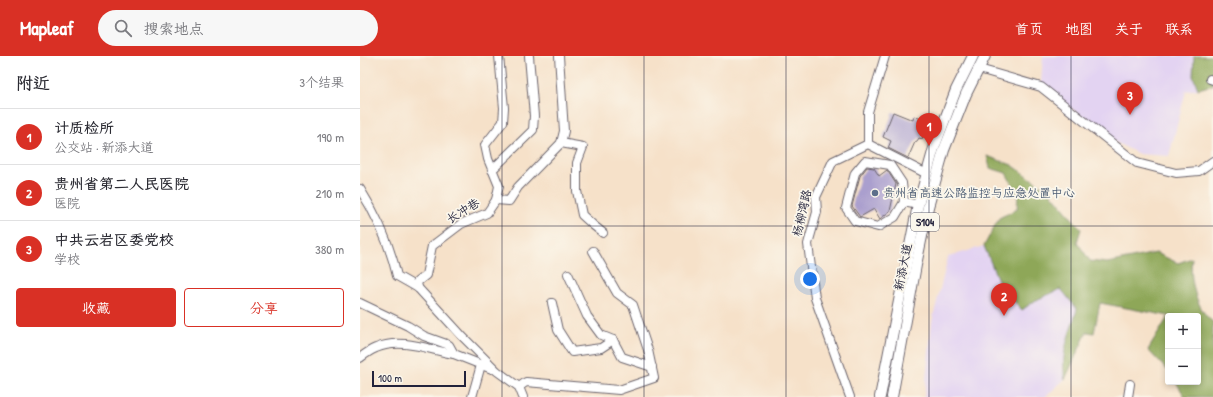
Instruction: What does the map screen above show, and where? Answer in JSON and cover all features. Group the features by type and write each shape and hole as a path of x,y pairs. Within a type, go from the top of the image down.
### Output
{"main road":[{"name":"新添大道","path":"880,397 918,205 934,148 956,90 973,56"},
{"name":"新添大道","path":"892,397 928,207 944,150 966,94 985,56"}],"street":[{"name":"长冲巷","path":"418,288 417,282 426,275 432,246 461,224 487,213 496,200 499,186 488,159 485,145 503,122 504,108 499,56"},
{"path":"492,170 533,130 534,116 529,56"},
{"path":"496,200 509,201 518,187 561,143 564,131 559,56"},
{"path":"885,56 868,112 868,144 927,174"},
{"path":"979,69 1041,87 1137,163 1176,173 1199,171 1213,161"},
{"path":"561,143 583,147 577,162 577,191 582,215 603,233"},
{"name":"杨柳湾路","path":"850,397 815,298 808,244 817,212 816,197 833,161 868,144"},
{"path":"865,161 890,165 902,183 904,202 894,217 878,226 855,221 846,208 855,173 865,161"},
{"path":"360,189 384,234 393,258 397,276 418,288 462,336 497,371 519,387 523,397"},
{"path":"904,202 918,205"},
{"path":"519,387 526,382 619,390 654,378 648,350 633,305 617,293 593,251"},
{"path":"568,274 588,316 600,334 613,340 622,357 652,367"},
{"path":"360,303 408,326 424,336 449,345 454,354"},
{"path":"552,303 558,330 572,352 602,348 613,340"},
{"path":"360,358 377,347 395,344 415,345 454,354 497,371"},
{"path":"472,397 481,364"},
{"path":"1128,397 1130,384"}],"shaded area":[{"path":"1043,56 1194,56 1193,76 1198,89 1186,91 1169,156 1139,154 1111,140 1041,84"},
{"path":"984,246 1000,284 1022,309 1036,300 1061,289 1078,309 1065,348 1062,366 1065,379 1045,397 924,397 932,322 948,257"}],"green space":[{"path":"1194,56 1213,56 1213,85 1198,89 1193,76"},
{"path":"987,156 1012,165 1050,192 1081,229 1077,242 1090,261 1107,263 1156,253 1178,263 1192,258 1191,266 1195,293 1202,310 1213,322 1213,397 1185,397 1178,385 1201,385 1201,313 1165,313 1165,315 1100,303 1094,333 1087,332 1065,379 1065,351 1077,309 1061,289 1036,300 1022,310 1000,285 984,246 999,218 1017,209 1018,195 1006,173 990,168"},
{"path":"1165,322 1165,368 1148,350"}],"building":[{"path":"893,112 913,120 914,116 927,121 922,139 919,138 915,142 908,158 888,148 891,141 883,137"},
{"name":"贵州省高速公路监控与应急处置中心","path":"867,167 874,168 879,176 887,170 896,184 890,211 880,219 874,209 860,217 852,206 860,176"}],"place":[{"name":"中共云岩区委党校","path":"1130,115"},
{"name":"计质检所","path":"929,146"},
{"name":"贵州省高速公路监控与应急处置中心","path":"875,193"},
{"name":"贵州省第二人民医院","path":"1004,316"}]}
